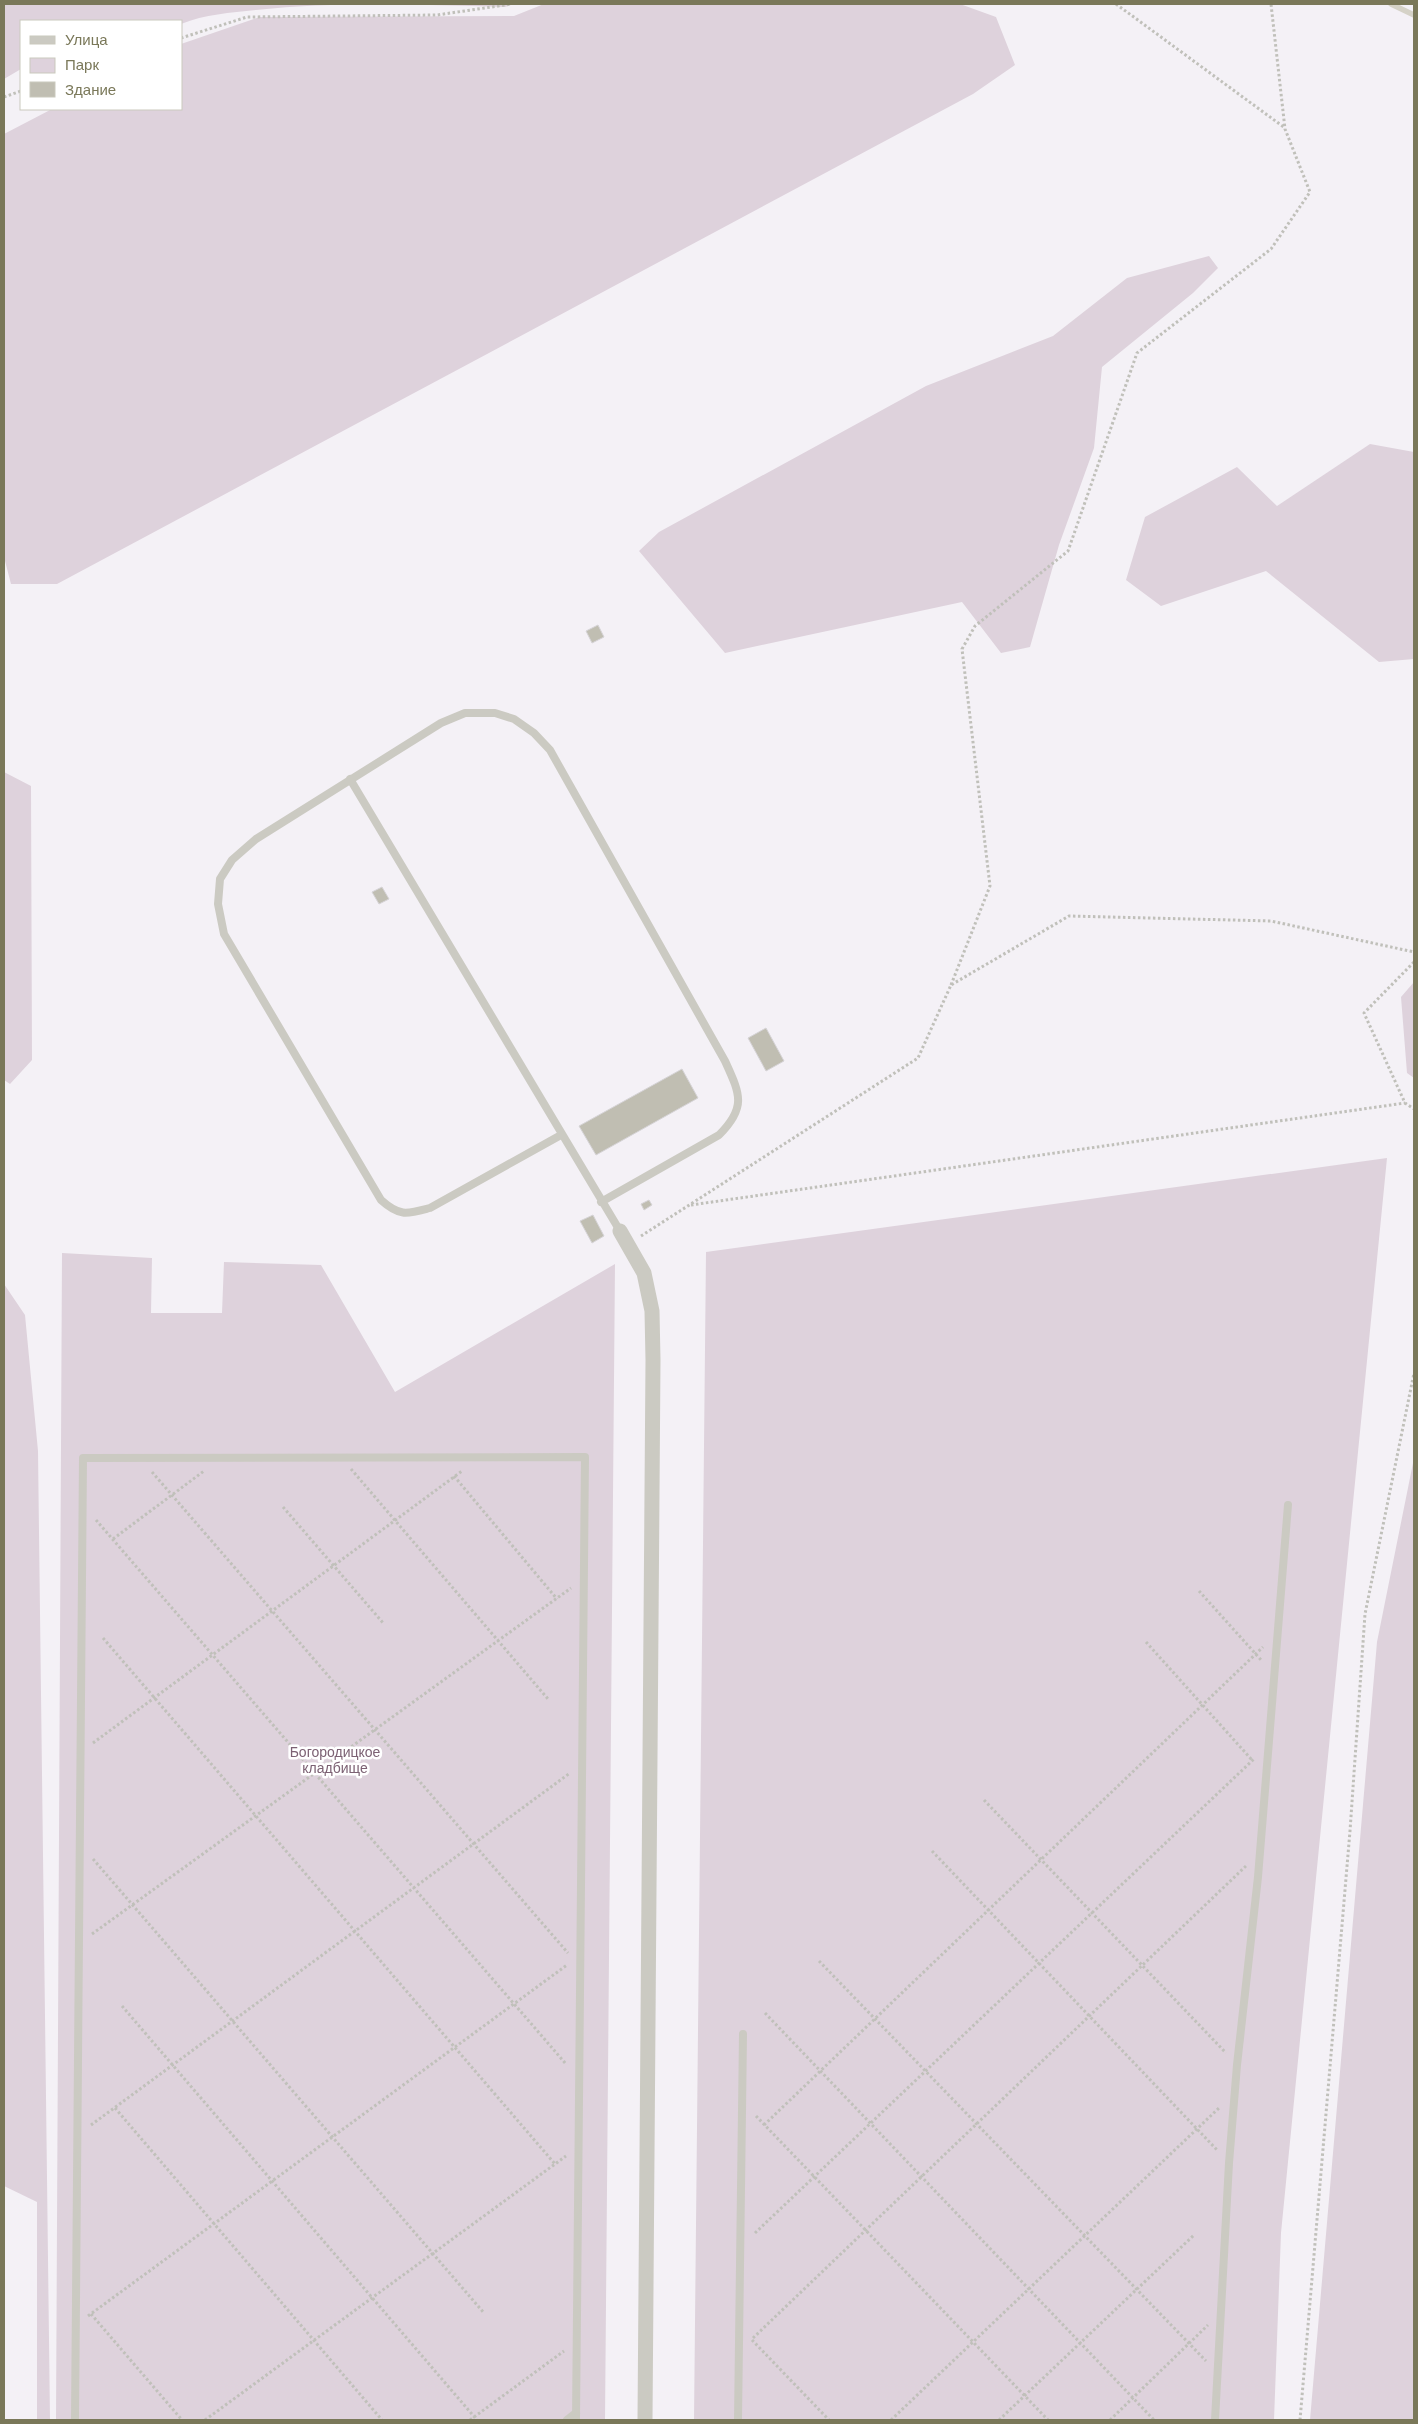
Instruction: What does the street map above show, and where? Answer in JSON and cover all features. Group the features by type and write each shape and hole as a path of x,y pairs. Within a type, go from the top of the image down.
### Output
{"street":[{"path":"620,1231 644,1273 652,1311 645,2420"}],"lane":[{"path":"561,1135 430,1208 409,1213 393,1211 381,1200 224,934 218,904 220,879 232,860 256,839 350,779 441,723 465,713 495,714 514,719 534,733 550,750 720,1052 738,1090 738,1109 732,1122 719,1135 601,1202"},
{"path":"350,779 620,1231"},
{"path":"75,2420 83,1458 585,1457 576,2416 567,2420"},
{"path":"1215,2420 1229,2163 1237,2064 1258,1877 1288,1504"},
{"path":"738,2420 743,2034"}],"path":[{"path":"182,38 247,17 437,16 512,4"},
{"path":"1116,4 1285,129"},
{"path":"628,1245 918,1058 990,886 962,649 975,626 1068,551 1137,354 1271,249 1310,192 1285,129 1271,4"},
{"path":"4,97 20,91"},
{"path":"950,984 1068,916 1271,922 1414,952"},
{"path":"1414,962 1364,1013 1406,1103 1414,1109"},
{"path":"690,1205 1406,1103"},
{"path":"1300,2420 1350,1831 1365,1614 1414,1373"},
{"path":"76,2325 574,1960 140,1458"},
{"path":"112,1539 223,1458"},
{"path":"80,1752 480,1458"},
{"path":"345,1462 548,1699"},
{"path":"454,1476 557,1599"},
{"path":"82,1504 566,2064"},
{"path":"283,1507 384,1624"},
{"path":"79,1944 584,1578"},
{"path":"1199,1591 1275,1674"},
{"path":"764,2125 1278,1633"},
{"path":"103,1638 555,2164"},
{"path":"1146,1642 1252,1760"},
{"path":"756,2233 1269,1744"},
{"path":"77,2135 582,1764"},
{"path":"984,1800 1237,2064"},
{"path":"932,1851 1229,2163"},
{"path":"89,1854 484,2313"},
{"path":"752,2339 1247,1864"},
{"path":"819,1961 1218,2374"},
{"path":"122,2006 475,2419"},
{"path":"765,2013 1154,2420"},
{"path":"891,2420 1235,2092"},
{"path":"742,2102 1048,2420"},
{"path":"115,2108 382,2420"},
{"path":"205,2420 578,2147"},
{"path":"999,2420 1194,2235"},
{"path":"1110,2420 1220,2313"},
{"path":"91,2314 182,2420"},
{"path":"739,2327 830,2420"},
{"path":"470,2420 475,2419 576,2342"}],"green space":[{"path":"4,4 381,4 287,7 218,14 182,24 182,20 20,20 20,70 4,79"},
{"path":"381,4 514,4 505,7"},
{"path":"544,4 960,4 996,17 1015,65 973,94 57,584 11,584 4,557 4,134 50,110 182,110 182,44 260,17 514,16"},
{"path":"1209,256 1218,268 1193,293 1102,367 1094,448 1059,545 1030,647 1001,653 962,602 725,653 639,551 659,532 926,386 1053,336 1127,278"},
{"path":"1370,444 1414,452 1414,659 1379,662 1266,571 1161,606 1126,580 1145,517 1237,467 1277,506"},
{"path":"4,772 31,786 32,1060 10,1084 4,1080"},
{"path":"1414,982 1414,1078 1407,1073 1401,997"},
{"path":"1387,1158 1281,2233 1274,2420 694,2420 706,1252"},
{"name":"Богородицкое кладбище","path":"62,1253 152,1258 151,1313 222,1313 224,1262 321,1265 395,1392 615,1264 605,2420 56,2420"},
{"path":"4,1284 25,1315 38,1451 50,2420 37,2420 37,2202 4,2186"},
{"path":"1414,1458 1414,2420 1310,2420 1377,1642"}],"building":[{"path":"598,625 604,637 592,643 586,631"},
{"path":"382,887 389,899 379,904 372,892"},
{"path":"766,1028 784,1061 766,1071 748,1038"},
{"path":"682,1069 698,1098 596,1155 579,1126"},
{"path":"649,1200 652,1205 644,1210 641,1204"},
{"path":"593,1215 604,1236 592,1243 580,1221"}],"waterway":[{"path":"1391,4 1414,15"}]}
